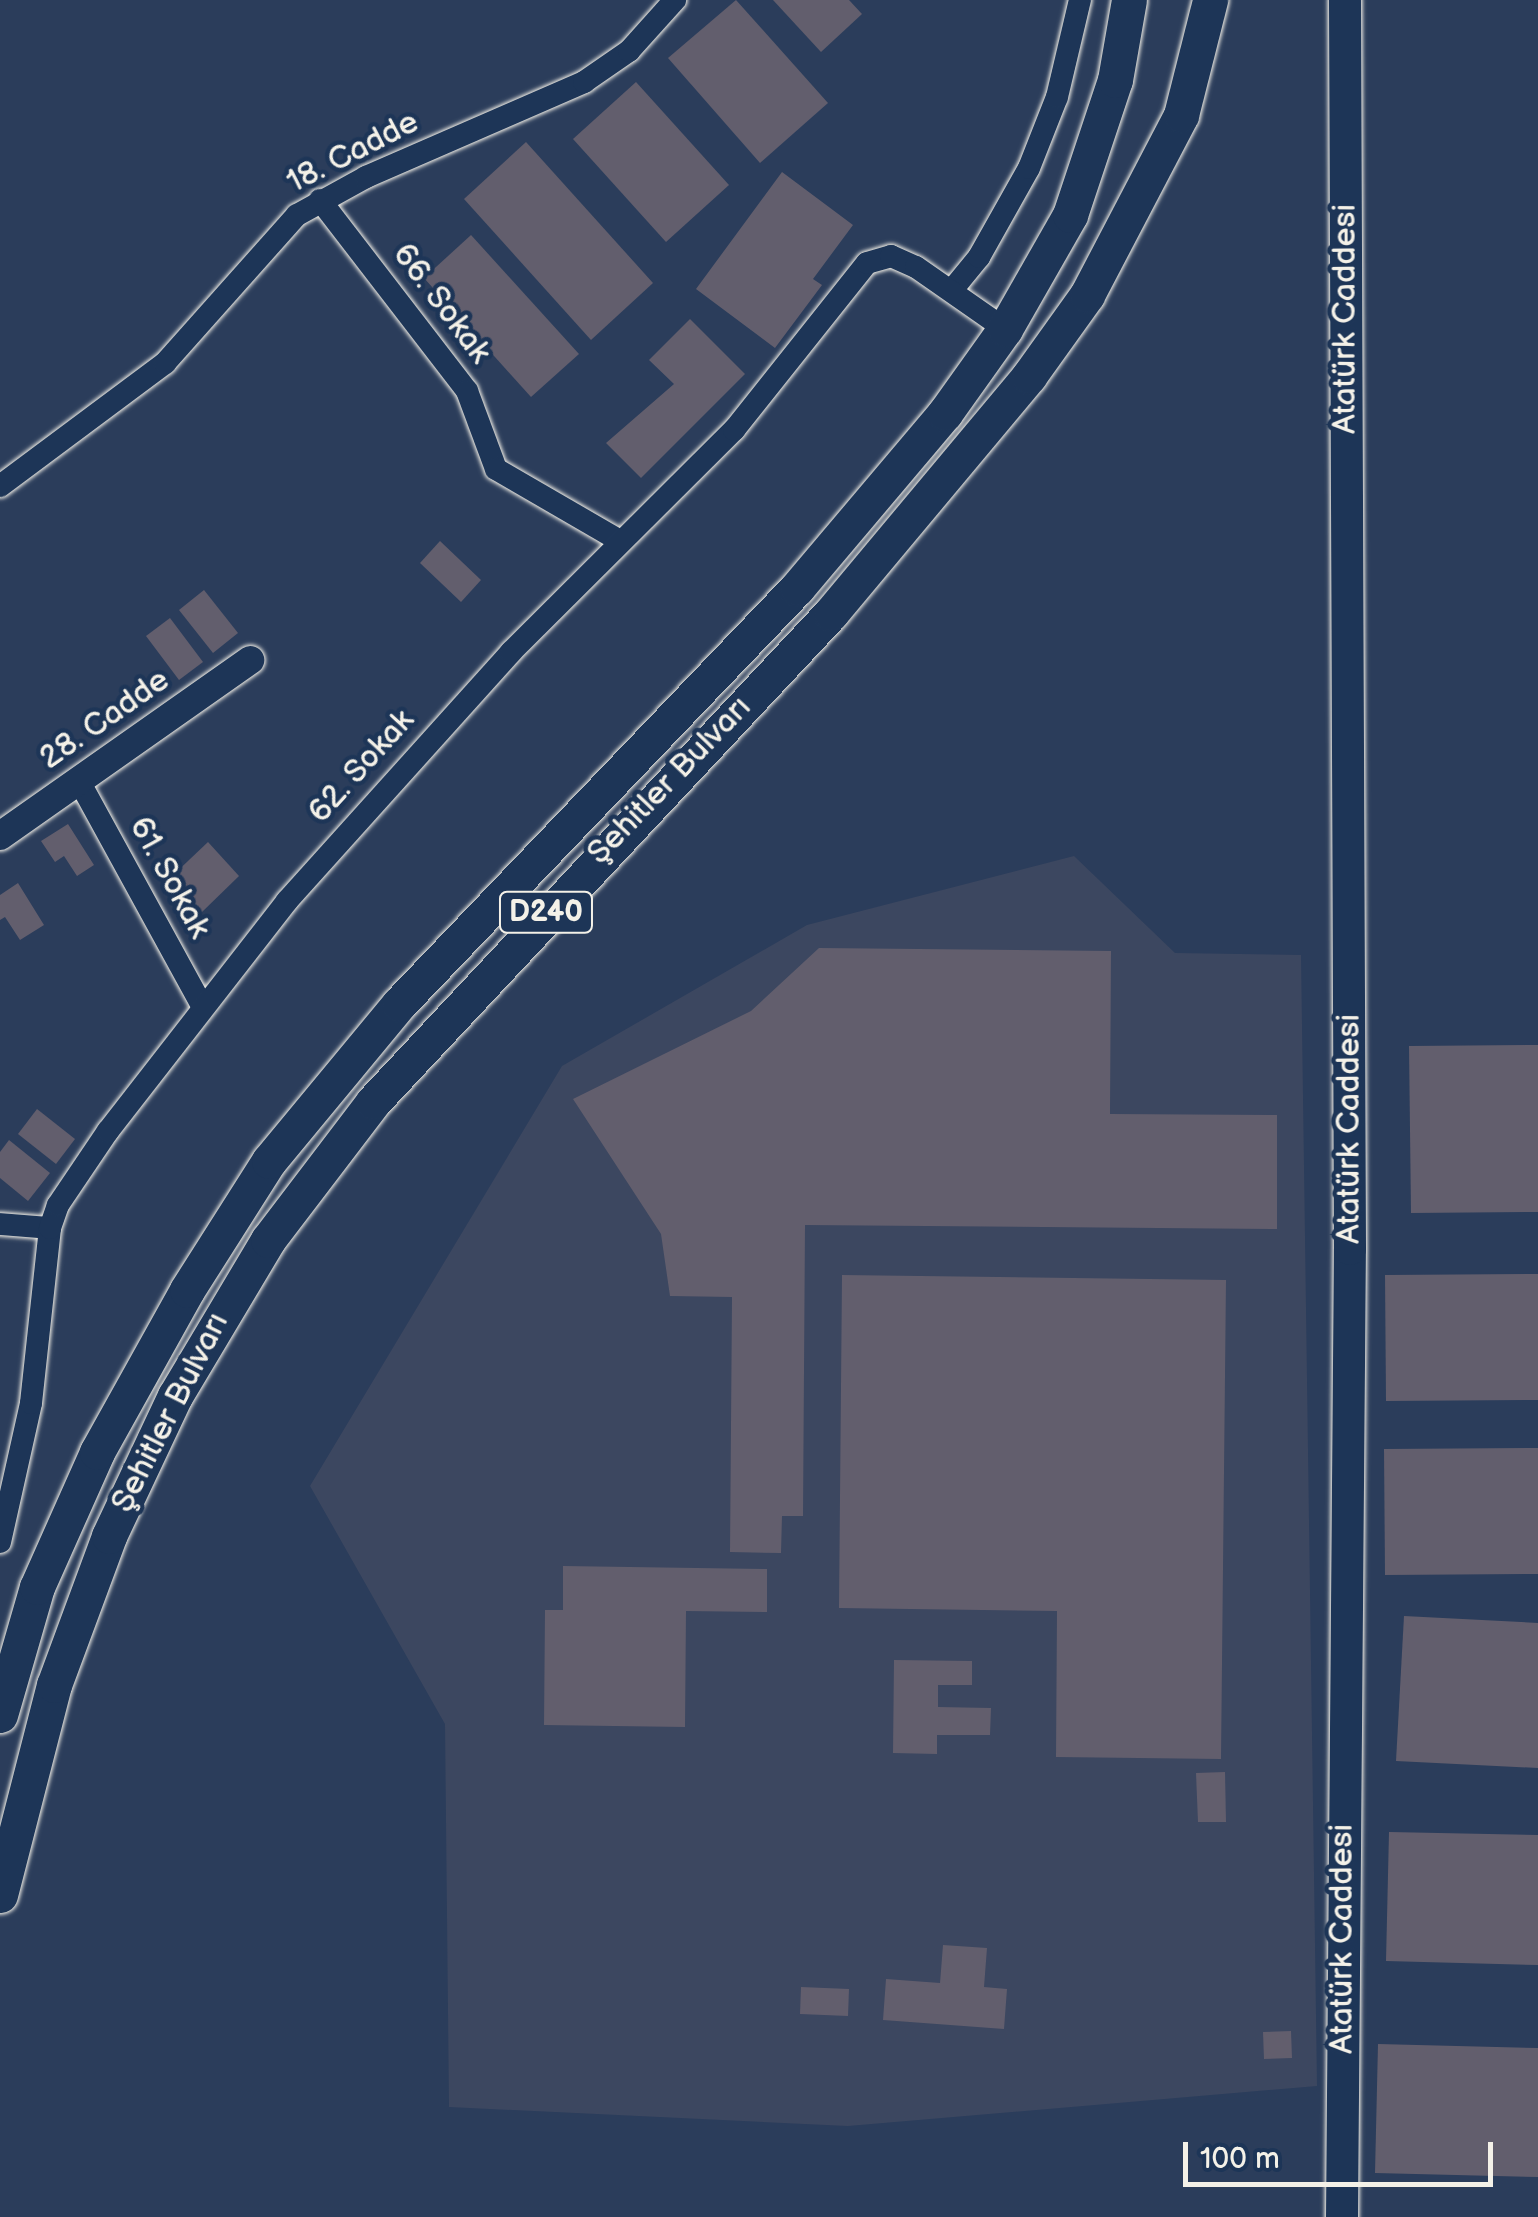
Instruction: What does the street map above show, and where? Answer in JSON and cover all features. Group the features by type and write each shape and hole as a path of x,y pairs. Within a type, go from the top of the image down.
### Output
{"main road":[{"name":"Şehitler Bulvarı","path":"0,1715 9,1648 132,1384 270,1161 399,1004 797,588 934,426 1006,329 1062,229 1091,162 1129,0"},
{"name":"Şehitler Bulvarı","path":"0,1894 54,1685 109,1536 140,1462 248,1271 313,1175 373,1102 832,613 1028,376 1087,295 1181,115 1210,0"},
{"name":"Atatürk Caddesi","path":"1342,2217 1350,1151 1345,0"},
{"name":"Atatürk Caddesi","path":"1346,41 1354,0"}],"street":[{"name":"18. Cadde","path":"0,486 164,364 275,236 320,200 584,82 629,51 676,0"},
{"path":"952,290 1029,168 1057,97 1080,0"},
{"name":"66. Sokak","path":"320,200 467,391 488,458 620,541"},
{"name":"62. Sokak","path":"0,1542 30,1403 50,1228 75,1174 202,1006 432,736 620,541 734,430 867,263 891,256 952,290 1006,329"},
{"name":"28. Cadde","path":"0,836 250,660"},
{"name":"61. Sokak","path":"78,781 202,1006"},
{"path":"0,1224 50,1228"}],"shaded area":[{"path":"1074,856 1175,953 1301,955 1317,2086 848,2126 449,2107 445,1724 310,1486 562,1066 807,925"}],"building":[{"path":"736,0 828,103 760,163 668,58"},
{"path":"773,0 849,0 862,14 821,52"},
{"path":"636,82 729,185 666,242 573,139"},
{"path":"526,142 653,283 591,340 464,199"},
{"path":"782,172 853,225 813,279 822,285 775,348 696,289"},
{"path":"471,235 579,354 531,397 424,278"},
{"path":"690,319 745,374 641,478 606,443 674,384 649,360"},
{"path":"440,541 481,580 461,602 420,563"},
{"path":"204,590 238,633 213,653 179,610"},
{"path":"170,618 203,662 179,680 146,636"},
{"path":"68,824 94,865 77,876 64,856 55,862 41,841"},
{"path":"208,842 239,876 201,913 169,879"},
{"path":"18,883 44,925 20,940 5,917 0,920 0,895"},
{"path":"819,948 1111,951 1110,1114 1277,1115 1277,1229 805,1225 803,1516 782,1516 781,1553 730,1552 732,1297 670,1296 661,1234 573,1099 751,1011"},
{"path":"1538,1045 1538,1212 1411,1213 1409,1046"},
{"path":"37,1109 75,1139 56,1164 18,1134"},
{"path":"9,1140 50,1173 28,1201 0,1178 0,1152"},
{"path":"1538,1274 1538,1400 1386,1401 1385,1275"},
{"path":"842,1275 1226,1280 1221,1759 1056,1757 1057,1611 839,1608"},
{"path":"1538,1448 1538,1574 1385,1575 1384,1449"},
{"path":"563,1566 767,1569 767,1612 686,1611 685,1727 544,1725 545,1610 563,1610"},
{"path":"1404,1616 1538,1623 1538,1768 1396,1761"},
{"path":"894,1660 972,1661 972,1685 938,1685 938,1707 991,1708 990,1735 937,1735 937,1754 893,1753"},
{"path":"1225,1772 1226,1822 1198,1822 1196,1773"},
{"path":"1389,1832 1538,1835 1538,1965 1386,1961"},
{"path":"943,1945 987,1948 984,1987 1007,1989 1004,2029 883,2020 886,1979 940,1983"},
{"path":"801,1987 849,1989 848,2016 800,2014"},
{"path":"1291,2031 1292,2058 1264,2059 1263,2032"},
{"path":"1378,2044 1538,2048 1538,2177 1375,2173"}]}
